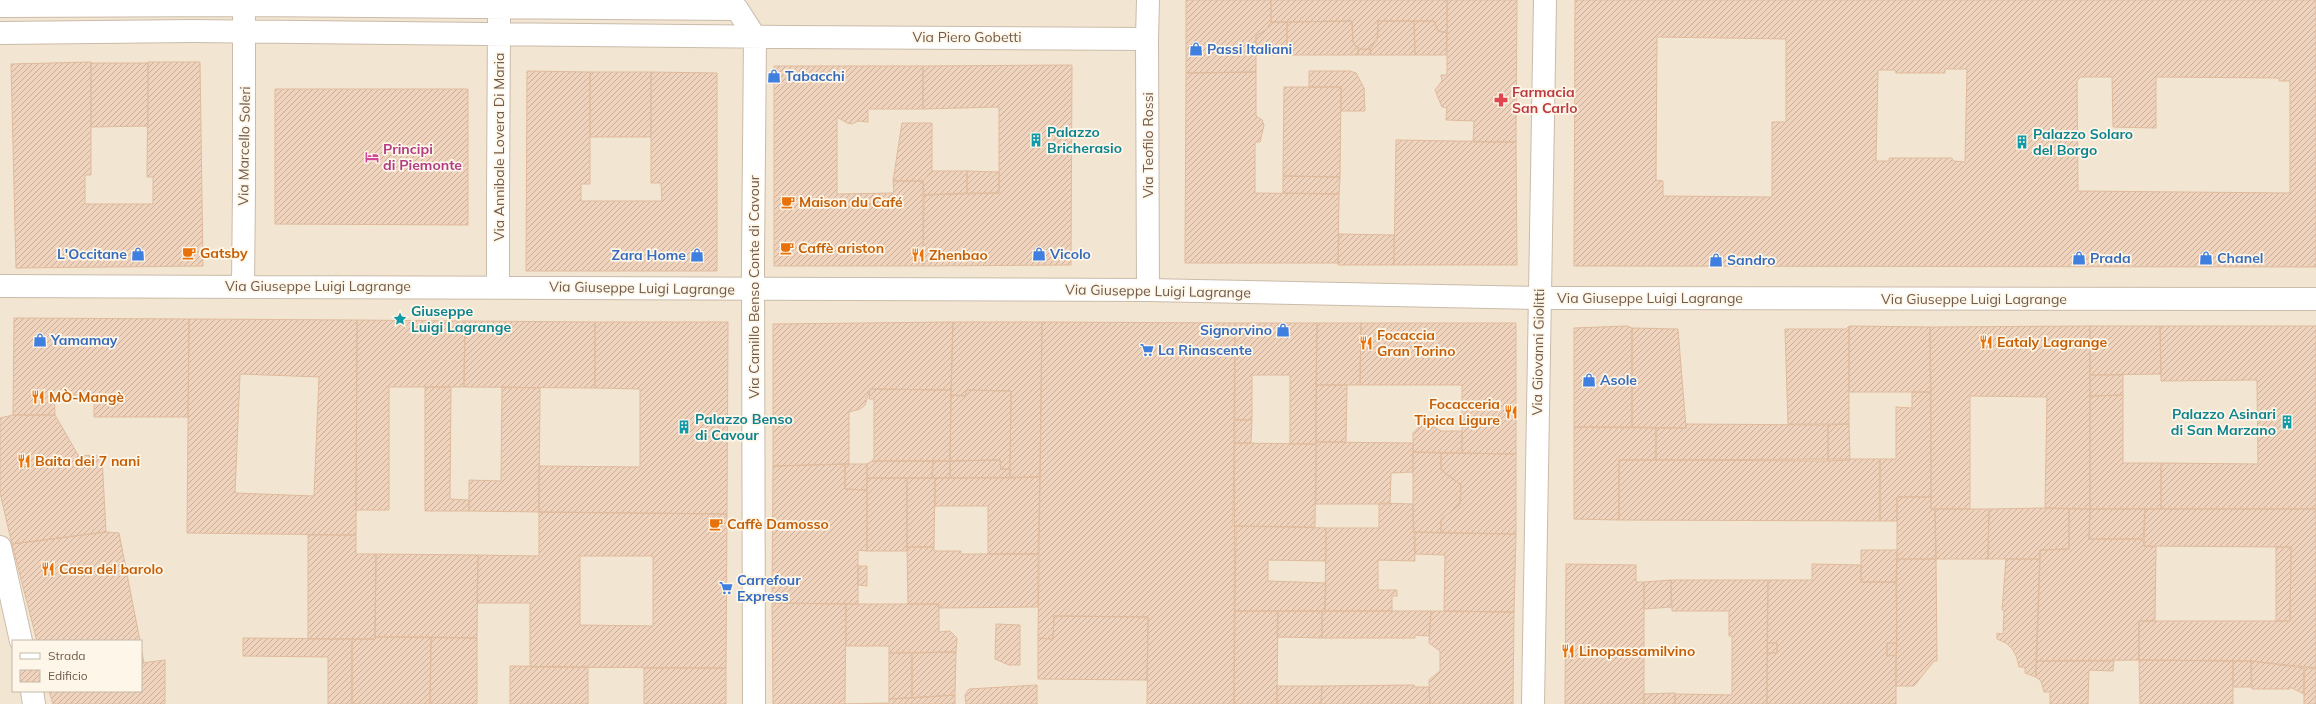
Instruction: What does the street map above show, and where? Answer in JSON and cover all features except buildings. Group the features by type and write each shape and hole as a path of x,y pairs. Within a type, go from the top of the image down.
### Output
{"street":[{"name":"Via Teofilo Rossi","path":"1148,0 1148,290"},
{"name":"Via Giovanni Giolitti","path":"1533,704 1538,298 1545,0"},
{"path":"0,6 367,3 499,8 737,8 755,37"},
{"name":"Via Marcello Soleri","path":"242,286 245,32 243,5"},
{"name":"Via Annibale Lovera Di Maria","path":"498,286 499,8"},
{"name":"Via Piero Gobetti","path":"0,33 245,32 1147,39"},
{"name":"Via Camillo Benso Conte di Cavour","path":"754,704 753,289 755,37"},
{"name":"Via Giuseppe Luigi Lagrange","path":"0,286 498,286 753,289 1148,290 1538,298 2316,299"},
{"path":"0,548 21,640"},
{"path":"32,692 34,704"}],"shaded area":[{"path":"0,0 2316,0 2316,704 0,704"}],"place":[{"name":"Passi Italiani","path":"1196,49"},
{"name":"Tabacchi","path":"774,76"},
{"name":"Farmacia San Carlo","path":"1501,100"},
{"name":"Palazzo Bricherasio","path":"1036,140"},
{"name":"Palazzo Solaro del Borgo","path":"2022,142"},
{"name":"Principi di Piemonte","path":"372,157"},
{"name":"Maison du Café","path":"788,202"},
{"name":"Caffè ariston","path":"787,248"},
{"name":"Gatsby","path":"189,253"},
{"name":"L'Occitane","path":"138,254"},
{"name":"Vicolo","path":"1039,254"},
{"name":"Zara Home","path":"697,255"},
{"name":"Zhenbao","path":"918,255"},
{"name":"Prada","path":"2079,258"},
{"name":"Chanel","path":"2206,258"},
{"name":"Sandro","path":"1716,260"},
{"name":"Giuseppe Luigi Lagrange","path":"400,319"},
{"name":"Signorvino","path":"1283,330"},
{"name":"Yamamay","path":"40,340"},
{"name":"Eataly Lagrange","path":"1986,342"},
{"name":"Focaccia Gran Torino","path":"1366,343"},
{"name":"La Rinascente","path":"1147,350"},
{"name":"Asole","path":"1589,380"},
{"name":"MÒ-Mangè","path":"38,397"},
{"name":"Focacceria Tipica Ligure","path":"1511,412"},
{"name":"Palazzo Asinari di San Marzano","path":"2287,422"},
{"name":"Palazzo Benso di Cavour","path":"684,427"},
{"name":"Baita dei 7 nani","path":"24,461"},
{"name":"Caffè Damosso","path":"716,524"},
{"name":"Casa del barolo","path":"48,569"},
{"name":"Carrefour Express","path":"726,588"},
{"name":"Linopassamilvino","path":"1568,651"}]}
